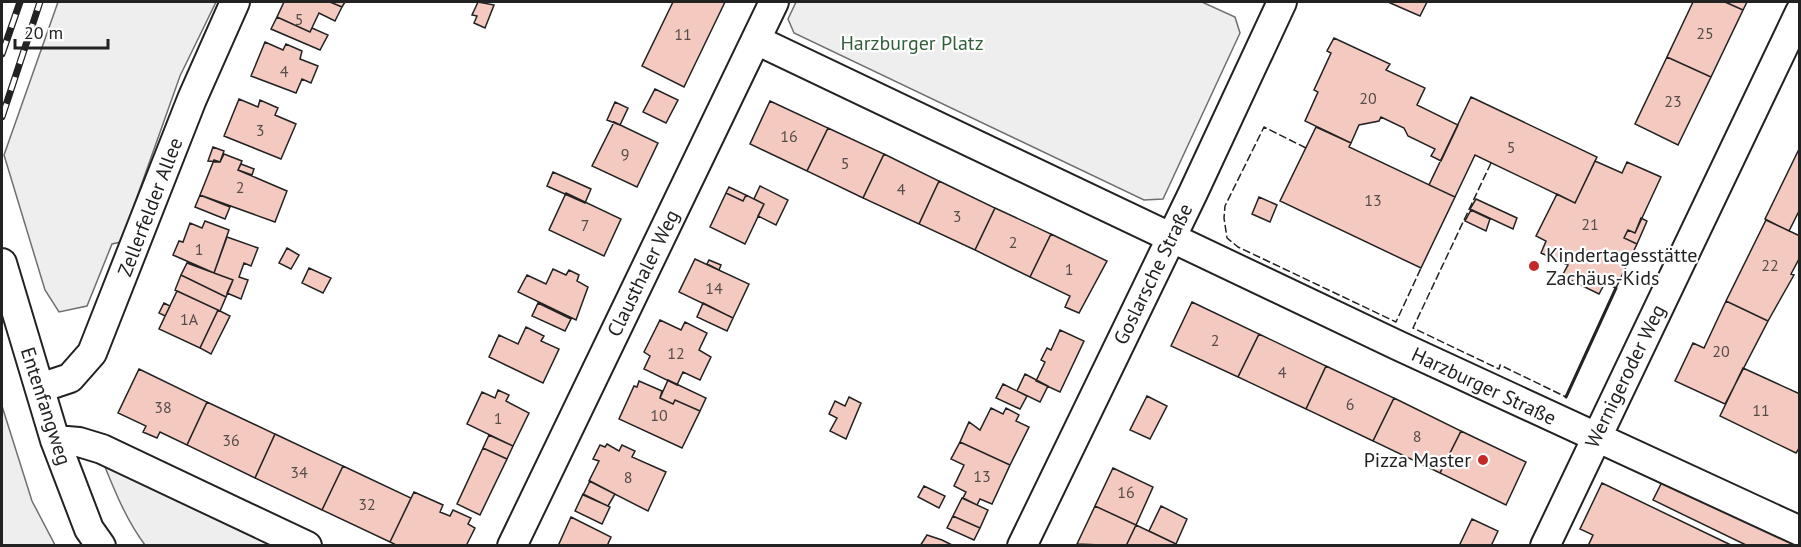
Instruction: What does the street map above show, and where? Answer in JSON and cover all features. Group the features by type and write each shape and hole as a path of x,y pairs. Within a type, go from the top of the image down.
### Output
{"street":[{"name":"Zellerfelder Allee","path":"40,388 70,378 92,353 192,99 235,2"},
{"name":"Clausthaler Weg","path":"512,546 774,2"},
{"name":"Goslarsche Straße","path":"1022,546 1170,238 1274,4"},
{"name":"Wernigeroder Weg","path":"1545,546 1800,12"},
{"path":"756,40 1170,238"},
{"name":"Harzburger Straße","path":"1170,238 1800,531"},
{"name":"Entenfangweg","path":"2,262 55,440 89,529 101,546"},
{"path":"55,440 79,442 102,449 307,546"}],"green space":[{"path":"58,2 216,2 180,76 121,242 112,244 87,306 59,312 45,290 4,155"},
{"name":"Harzburger Platz","path":"796,2 1202,2 1235,17 1240,33 1163,199 1144,200 794,33 788,19"},
{"path":"2,406 32,501 55,545 2,545"},
{"path":"110,464 280,545 145,545 127,517 113,487 105,467"}],"building":[{"path":"284,2 330,2 342,7 335,21 319,13 310,32 277,17"},
{"path":"330,2 345,2 342,7"},
{"path":"478,2 494,5 485,28 474,23 477,16 472,15"},
{"path":"673,2 725,2 684,87 642,66"},
{"path":"1388,2 1427,2 1420,16"},
{"path":"1693,2 1725,2 1743,10 1711,77 1667,57"},
{"path":"1725,2 1747,2 1743,10"},
{"path":"277,17 310,32 312,28 328,35 320,50 271,29"},
{"path":"1334,38 1390,64 1386,70 1425,88 1417,105 1458,125 1441,161 1431,156 1435,149 1408,136 1404,128 1381,117 1379,121 1359,125 1351,143 1305,121 1318,92 1314,90 1331,53 1327,51"},
{"path":"265,42 283,50 286,44 302,51 300,59 318,66 311,83 302,79 296,93 251,76"},
{"path":"1667,57 1711,77 1678,145 1635,124"},
{"path":"655,89 678,100 666,123 643,112"},
{"path":"1471,97 1597,157 1575,203 1475,155 1455,197 1429,185"},
{"path":"239,99 258,107 260,100 278,108 275,115 296,124 281,159 224,136"},
{"path":"770,101 828,128 807,171 750,144"},
{"path":"615,102 628,108 620,125 607,120"},
{"path":"614,122 658,143 637,187 592,166"},
{"path":"1316,127 1351,143 1349,147 1455,197 1421,268 1280,201"},
{"path":"828,128 884,154 863,198 807,171"},
{"path":"213,147 224,151 220,162 208,161"},
{"path":"1800,147 1800,209 1789,231 1765,219"},
{"path":"224,154 242,161 238,170 287,191 275,222 200,195 214,160 220,162"},
{"path":"884,154 939,181 919,224 863,198"},
{"path":"1595,161 1622,173 1627,162 1661,177 1635,233 1628,230 1624,238 1637,244 1616,288 1605,283 1599,294 1562,276 1568,265 1541,253 1546,241 1536,236 1557,194 1575,203"},
{"path":"241,164 254,169 252,175 238,170"},
{"path":"553,172 591,189 585,203 547,186"},
{"path":"939,181 995,208 975,250 919,224"},
{"path":"760,186 788,200 776,225 758,216 764,204 754,199"},
{"path":"729,187 746,195 743,201 726,193"},
{"path":"566,193 621,219 604,256 549,230"},
{"path":"726,193 743,201 746,195 764,204 745,244 710,227"},
{"path":"200,195 230,207 225,219 195,207"},
{"path":"1259,197 1277,205 1270,222 1252,214"},
{"path":"1476,199 1517,218 1513,229 1470,209"},
{"path":"995,208 1051,234 1030,277 975,250"},
{"path":"1471,210 1490,219 1486,231 1465,221"},
{"path":"1641,218 1647,221 1637,244 1624,238 1628,230 1635,233"},
{"path":"1766,220 1800,236 1800,257 1791,274 1794,275 1768,321 1726,301"},
{"path":"205,221 229,230 214,273 173,255 179,241 183,242 190,223 202,228"},
{"path":"1051,234 1107,261 1079,313 1065,307 1070,296 1030,277"},
{"path":"227,237 258,248 251,266 244,263 239,277 248,280 241,299 227,293 233,280 214,273"},
{"path":"287,248 299,255 291,269 279,263"},
{"path":"695,259 749,284 733,318 679,292"},
{"path":"709,260 721,265 719,270 707,264"},
{"path":"187,263 233,280 226,297 181,275"},
{"path":"309,268 331,278 323,293 302,283"},
{"path":"553,269 566,275 569,270 579,275 577,281 588,287 576,320 518,292 527,275 546,284"},
{"path":"181,275 226,297 220,311 175,290"},
{"path":"177,291 218,310 200,348 159,329"},
{"path":"1726,301 1768,321 1725,404 1675,381 1693,343 1704,348"},
{"path":"1192,302 1259,334 1238,377 1171,346"},
{"path":"164,303 170,306 165,316 159,313"},
{"path":"538,303 571,319 565,331 532,316"},
{"path":"703,303 733,318 727,331 697,317"},
{"path":"218,310 230,316 211,354 200,348"},
{"path":"660,320 681,330 685,322 707,333 699,350 711,357 700,380 683,372 677,385 644,369 650,356 644,352"},
{"path":"526,327 544,336 541,341 559,349 543,383 489,357 499,335 518,344"},
{"path":"1060,330 1084,341 1060,392 1036,381 1045,362 1041,360 1047,348 1051,350"},
{"path":"1259,334 1326,366 1306,409 1238,377"},
{"path":"1326,366 1394,398 1373,441 1306,409"},
{"path":"1743,368 1800,394 1800,447 1796,453 1720,416"},
{"path":"139,369 207,402 187,445 160,432 157,438 143,432 146,426 118,413"},
{"path":"1025,374 1048,386 1040,402 1017,391"},
{"path":"668,380 706,398 700,411 675,400 673,404 660,398"},
{"path":"639,381 662,391 660,398 673,404 675,400 700,411 682,448 619,419 634,386 637,387"},
{"path":"1003,384 1027,396 1020,409 996,398"},
{"path":"498,390 509,395 506,401 529,413 513,446 467,424 482,392 495,398"},
{"path":"1147,396 1167,406 1150,439 1130,430"},
{"path":"849,397 861,403 846,439 830,431 837,418 829,414 835,401 845,406"},
{"path":"1394,398 1461,431 1440,473 1373,441"},
{"path":"207,402 275,434 255,478 187,445"},
{"path":"991,408 1003,414 1006,408 1019,415 1016,421 1029,427 1010,465 960,442 969,422 980,430"},
{"path":"1461,431 1526,462 1506,505 1440,473"},
{"path":"275,434 343,466 322,510 255,478"},
{"path":"489,435 513,446 507,459 483,448"},
{"path":"960,442 1010,465 992,504 980,499 977,505 963,498 966,492 954,486 964,465 951,459"},
{"path":"607,444 619,451 622,445 635,451 632,457 666,472 648,511 589,481 599,461 593,459 600,445 605,447"},
{"path":"483,448 507,459 480,515 457,504"},
{"path":"343,466 411,498 390,542 322,510"},
{"path":"1113,468 1153,487 1136,525 1095,506"},
{"path":"1663,480 1799,546 1748,546 1653,500"},
{"path":"590,481 615,494 608,506 583,495"},
{"path":"1602,483 1733,546 1588,546 1593,535 1580,529"},
{"path":"924,486 945,496 939,508 918,497"},
{"path":"414,492 443,505 440,512 450,516 453,510 471,518 468,524 475,528 466,546 398,546 390,542"},
{"path":"583,494 610,507 602,524 575,511"},
{"path":"962,498 988,510 980,528 953,516"},
{"path":"1095,506 1136,525 1126,546 1077,544"},
{"path":"1161,506 1187,519 1176,544 1149,531"},
{"path":"953,516 980,528 974,540 947,528"},
{"path":"571,517 611,537 607,546 558,546"},
{"path":"1472,519 1498,531 1491,546 1459,546"},
{"path":"1136,525 1176,544 1175,546 1126,546"},
{"path":"927,535 942,540 954,546 920,546"}],"railway":[{"path":"2,54 20,2"},
{"path":"2,117 40,2"}],"fence":[{"path":"1306,148 1264,127 1225,206 1227,238 1238,247 1396,322 1421,268"},
{"path":"1491,163 1413,328 1499,369 1500,365 1566,397"}],"wall":[{"path":"1566,397 1616,288"}],"place":[{"name":"Kindertagesstätte Zachäus-Kids","path":"1534,266"},
{"name":"Pizza Master","path":"1483,460"}]}
